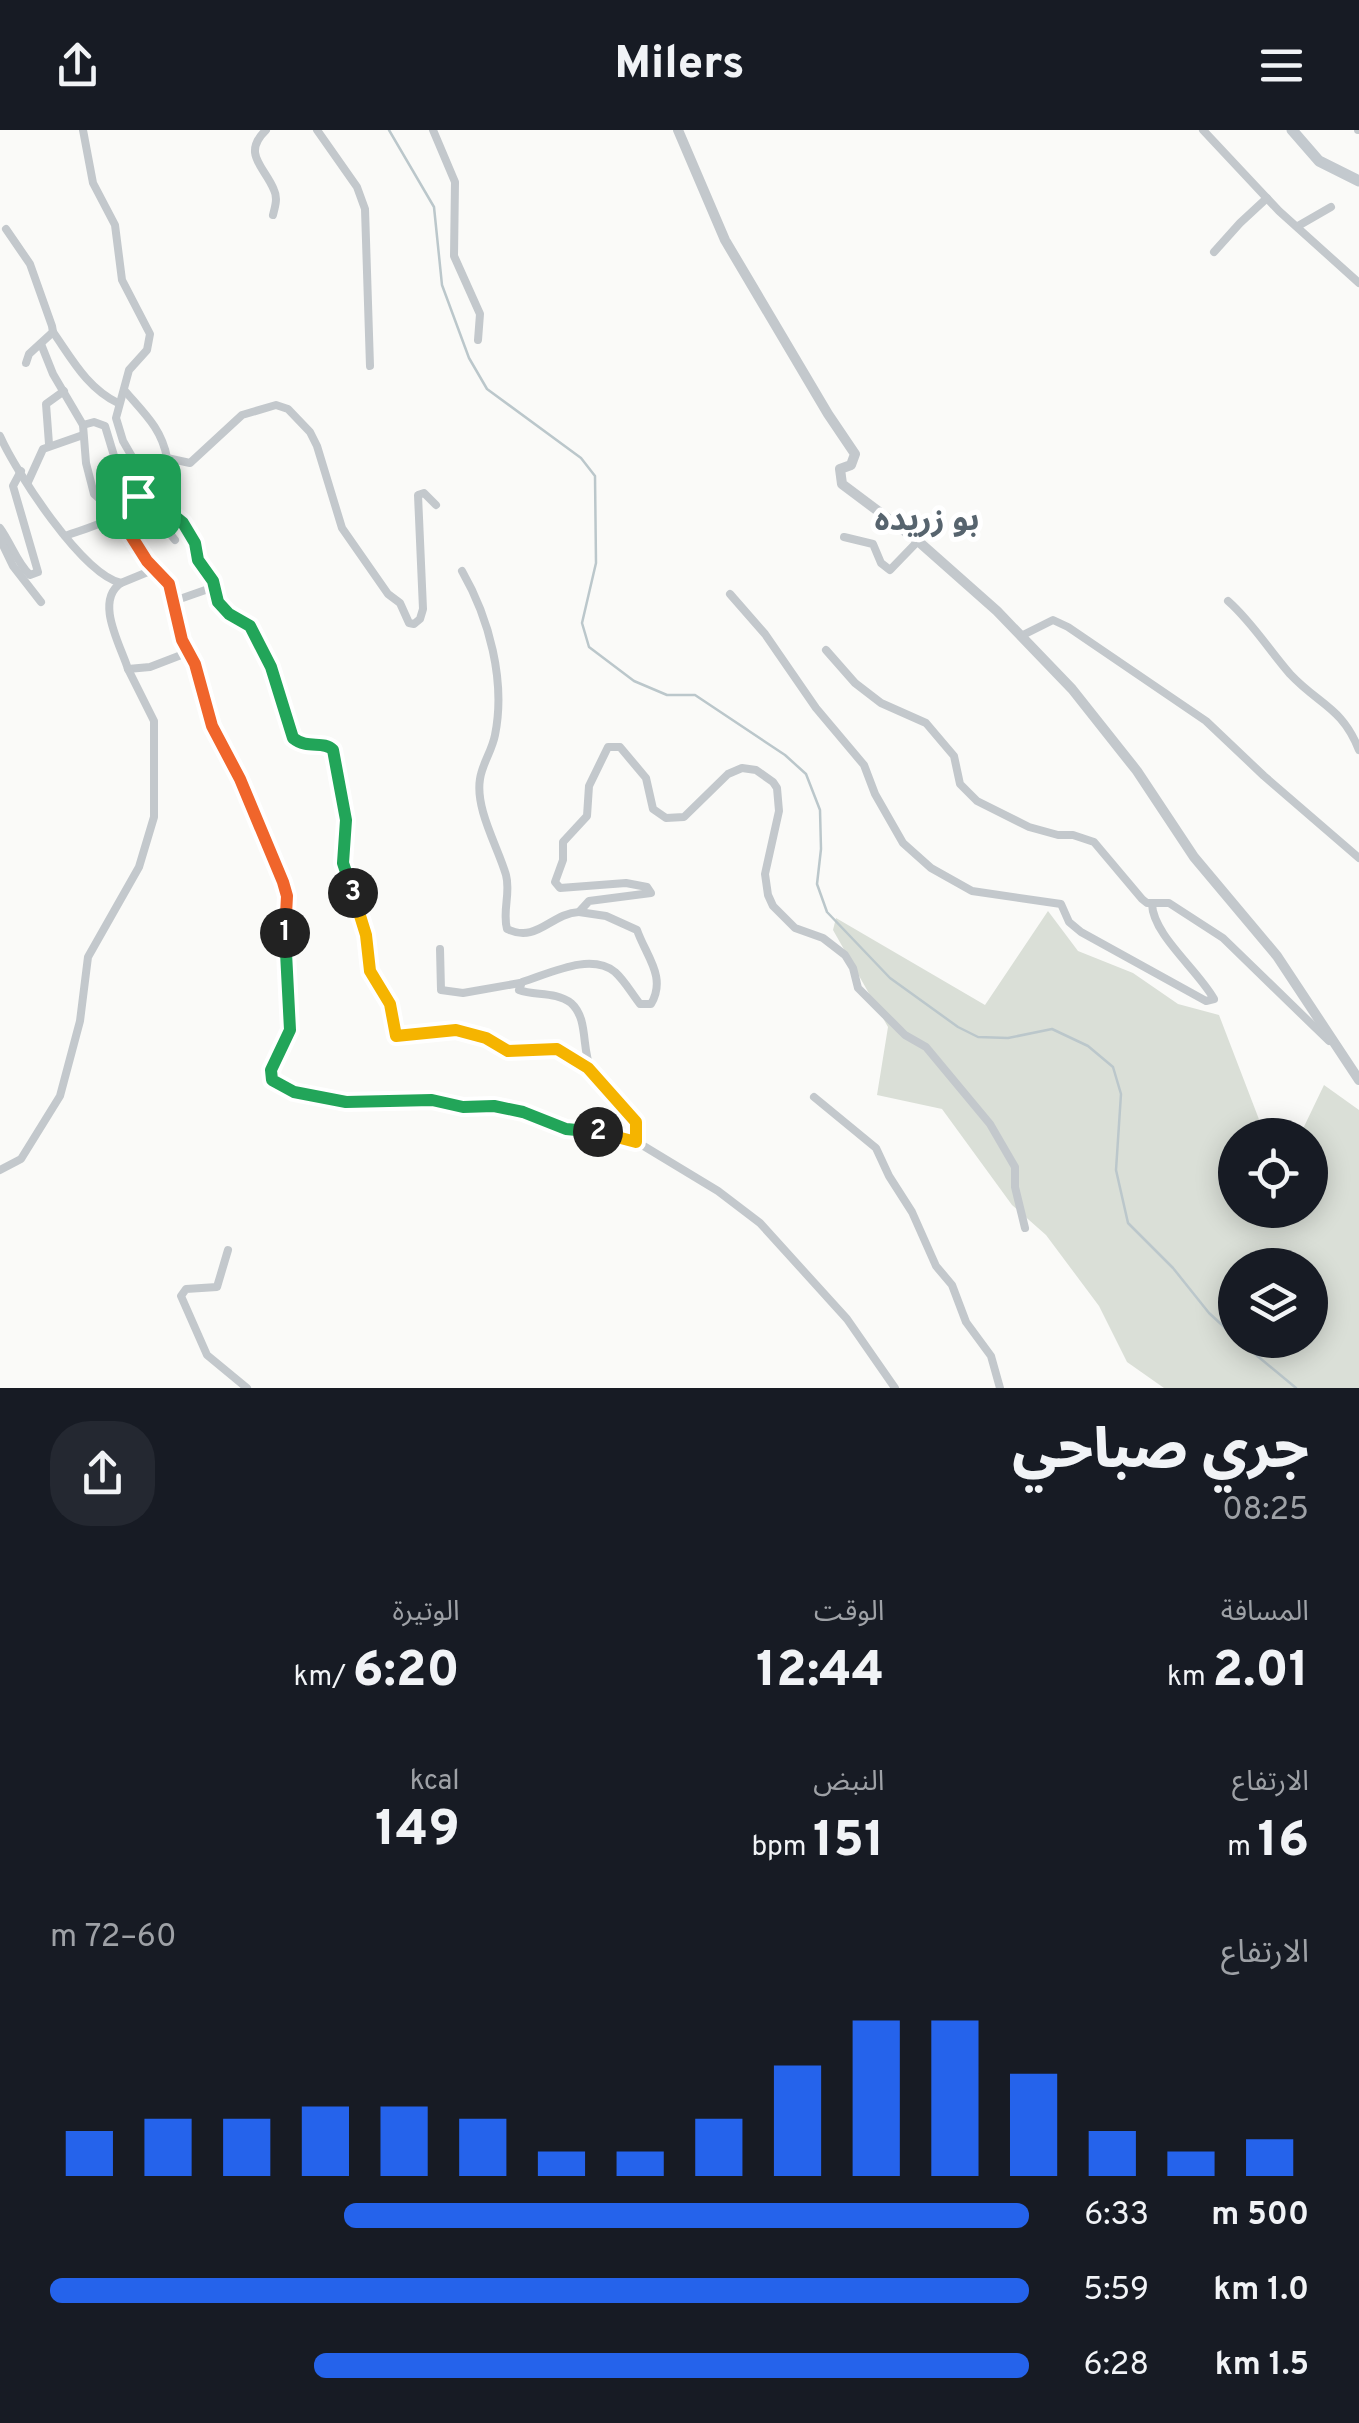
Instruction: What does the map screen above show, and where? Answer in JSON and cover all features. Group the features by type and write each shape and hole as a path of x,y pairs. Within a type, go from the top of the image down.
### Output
{"main road":[{"path":"1292,130 1319,161 1359,181"}],"street":[{"path":"65,536 106,524 138,496 146,481 120,435 116,418 129,370 147,350 150,334 120,271 115,225 94,183 84,130"},
{"path":"266,130 254,148 261,170 275,192 273,215"},
{"path":"318,130 357,187 364,209 370,366"},
{"path":"433,130 455,182 454,256 480,314 478,340"},
{"path":"678,130 726,240 855,454 850,464 840,469 842,484 918,541 1072,689 1137,771 1194,857 1277,956 1359,1080"},
{"path":"1203,130 1268,198 1359,283"},
{"path":"1214,252 1268,198"},
{"path":"1298,226 1331,207"},
{"path":"6,229 30,264 52,332 74,366 118,403"},
{"path":"26,363 29,354 52,332"},
{"path":"40,344 83,430 90,482 100,500 118,515 169,584 182,640 201,680 212,726 257,817 287,896 285,966 290,1030 271,1070 272,1080 294,1092 346,1102 432,1100 463,1107 510,1108 566,1129 636,1142 718,1191 760,1222 847,1319 895,1388"},
{"path":"49,444 46,404 64,391"},
{"path":"125,391 157,426 167,458"},
{"path":"137,462 167,458 190,463 242,415 276,405 288,409 310,432 317,446 342,528 388,594 400,603 409,623 414,624 420,619 424,590 418,495 424,493 436,504"},
{"path":"28,482 49,444 96,422 106,426 122,482 175,540"},
{"path":"0,436 65,536 90,566 121,583"},
{"path":"0,528 23,568 30,575 38,572 13,486 21,471"},
{"path":"100,500 122,482"},
{"path":"138,496 160,504 183,523 218,602 229,614 245,621 261,646 293,738 306,746 330,746 335,754 347,826 343,863 366,935 370,971 390,1004 396,1036 456,1030 486,1038 508,1051 553,1048 576,1060 595,1077"},
{"path":"844,537 872,544 890,570 918,541"},
{"path":"0,539 13,566 41,602"},
{"path":"0,1170 21,1159 60,1096 80,1022 88,958 139,867 154,817 154,721 128,669 110,610 114,586 155,569"},
{"path":"440,949 441,990 464,993 520,984 586,963 612,970 640,1004 651,1004 659,986 656,970 637,930 606,916 569,912 538,932 517,934 508,929 506,875 490,836 479,782 494,740 499,708 497,683 486,627 462,571"},
{"path":"174,601 214,587"},
{"path":"730,594 765,634 842,742 864,765 875,794 903,843 931,868 972,890 1061,904 1068,922 1108,948 1206,1001 1214,999 1204,981 1160,929 1152,904"},
{"path":"1228,601 1244,615 1291,675 1350,728 1359,750"},
{"path":"1021,636 1053,620 1068,627 1206,722 1359,858"},
{"path":"826,650 855,683 882,704 926,723 954,756 960,784 977,801 1029,827 1094,842 1142,900 1169,903 1223,938 1332,1044"},
{"path":"128,669 150,667 188,652"},
{"path":"579,912 589,901 651,893 646,887 626,883 560,888 555,882 563,842 587,816 589,786 608,747 620,747 646,778 652,809 666,818 684,817 720,779 742,768 756,770 774,782 779,811 765,874 773,906 795,928 823,938 845,955 854,968 858,988 905,1035 926,1047 990,1124 1014,1168 1025,1228"},
{"path":"520,984 522,992 558,997 570,1003 581,1019 584,1052 595,1077 603,1089 633,1114 636,1142"},
{"path":"814,1097 876,1148 912,1212 936,1266 948,1276 966,1322 991,1356 1000,1388"},
{"path":"228,1250 217,1288 186,1289 181,1296 207,1355 248,1388"}],"shaded area":[{"path":"1048,911 1078,951 1133,973 1178,1004 1219,1015 1258,1118 1218,1118 1218,1228 1328,1228 1328,1118 1308,1118 1324,1085 1359,1110 1359,1388 1164,1388 1127,1362 1099,1306 1046,1235 1012,1205 942,1109 877,1095 888,1027 833,930 836,918 985,1005"}],"waterway":[{"path":"389,130 434,207 442,285 469,358 487,389 581,458 595,476 596,563 582,623 589,647 634,681 667,695 695,695 785,755 806,774 820,810 817,884 827,912 890,978 978,1037 1008,1038 1052,1029 1088,1046 1113,1067 1121,1094 1116,1170 1128,1223 1218,1321"},
{"path":"1260,1358 1296,1388"}],"district":[{"name":"بو زريده","path":"927,519"}],"route":[{"path":"138,496 168,508 183,523 195,543 198,560 213,581 218,602 250,626 271,667 293,738 306,746 332,747 346,820 343,863 366,935 370,971 390,1004 396,1036 456,1030 486,1038 508,1051 561,1051 588,1068 603,1089 633,1114 636,1142 566,1129 510,1108 463,1107 432,1100 346,1102 294,1092 272,1080 271,1070 290,1030 285,966 287,896 257,817 212,726 201,680 182,640 169,584 147,561 118,515 138,496"}]}
